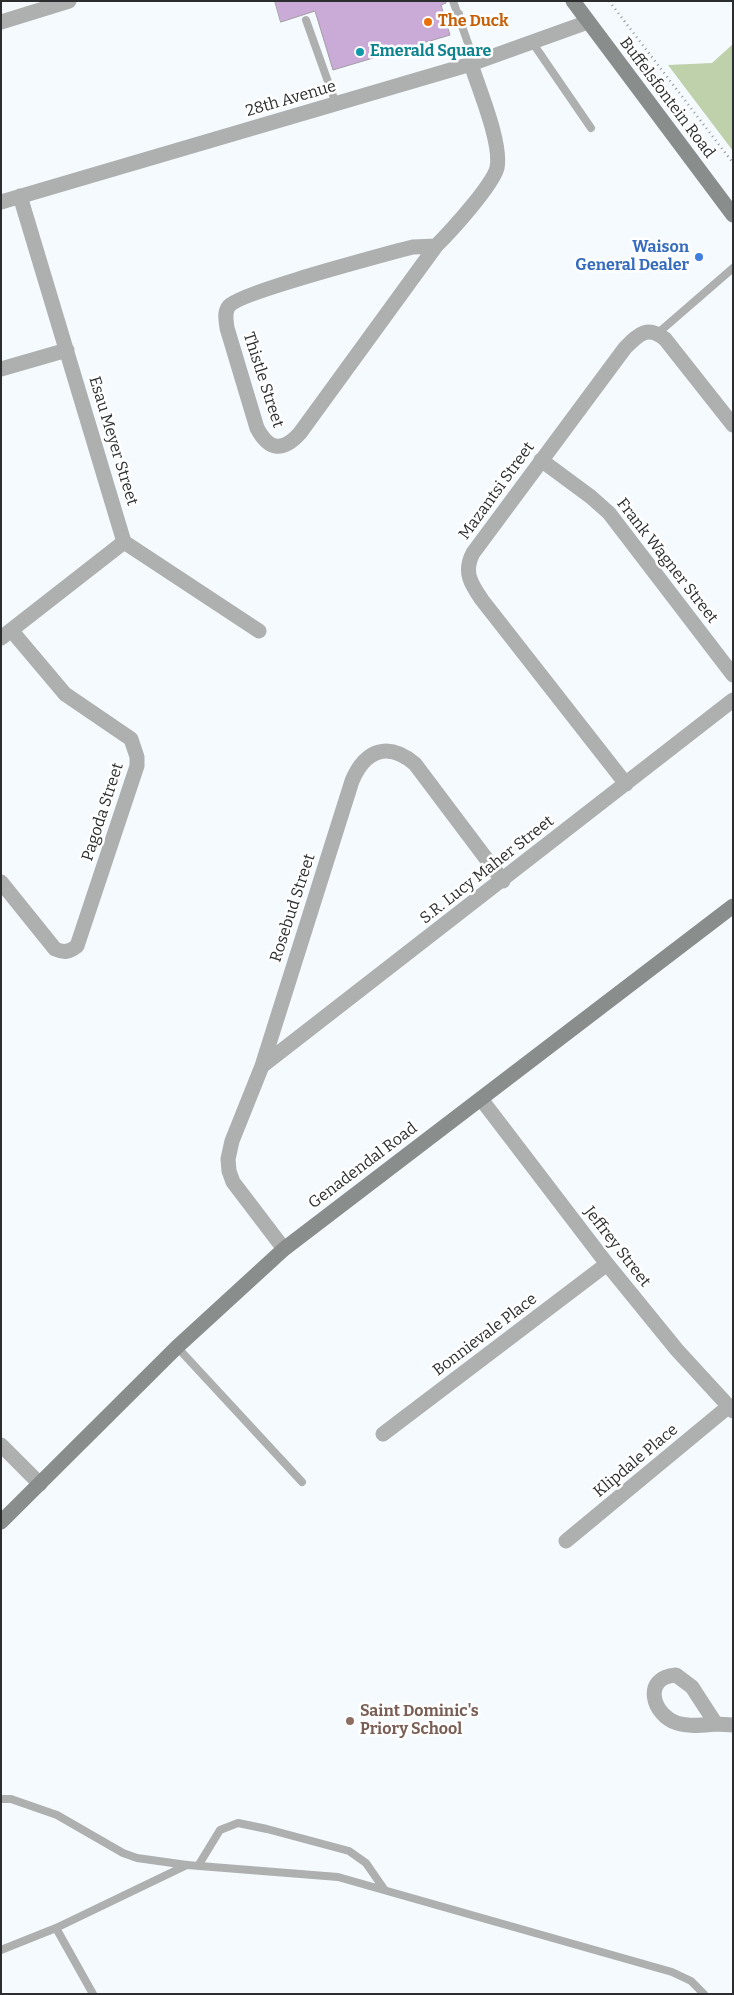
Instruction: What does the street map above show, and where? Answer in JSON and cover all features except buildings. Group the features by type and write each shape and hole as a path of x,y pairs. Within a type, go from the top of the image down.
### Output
{"street":[{"path":"1,22 69,1"},
{"name":"Buffelsfontein Road","path":"573,1 733,215"},
{"name":"28th Avenue","path":"1,202 471,64 588,22"},
{"name":"Thistle Street","path":"436,246 414,247 401,250 239,298 229,306 226,311 227,328 257,428 262,438 269,444 285,446 300,433 436,246 490,182 497,167 498,150 471,64"},
{"name":"Esau Meyer Street","path":"20,196 124,542"},
{"name":"Mazantsi Street","path":"626,784 482,600 469,579 467,570 472,552 626,348 643,333 650,331 658,332"},
{"path":"658,332 665,338 733,425"},
{"path":"1,369 67,350"},
{"name":"Frank Wagner Street","path":"542,460 609,513 733,675"},
{"path":"6,634 124,542 259,631"},
{"name":"Pagoda Street","path":"1,882 55,949 63,952 70,951 77,946 137,766 137,757 130,740 64,694 6,634"},
{"name":"S.R. Lucy Maher Street","path":"262,1066 733,700"},
{"name":"Rosebud Street","path":"284,1249 233,1182 229,1171 228,1159 232,1141 262,1066 352,780 358,767 373,754 384,750 396,751 410,760 502,880"},
{"name":"Genadendal Road","path":"1,1522 177,1347 284,1249 733,906"},
{"name":"Jeffrey Street","path":"481,1099 607,1264 676,1350 731,1409"},
{"name":"Bonnievale Place","path":"384,1434 607,1264"},
{"name":"Klipdale Place","path":"566,1541 731,1409"},
{"path":"1,1445 40,1484"},
{"path":"716,1724 733,1725"}],"lane":[{"path":"453,1 469,46 471,64"},
{"path":"444,17 458,14"},
{"path":"306,20 336,104"},
{"path":"532,42 591,128"},
{"path":"658,332 733,268"},
{"path":"177,1347 302,1482"},
{"path":"1,1799 11,1800 58,1815 123,1853 148,1860 198,1866 338,1876 672,1972 691,1981 704,1994"},
{"path":"198,1866 220,1830 238,1823 349,1851 366,1863 384,1889"},
{"path":"1,1950 56,1928 187,1865"},
{"path":"56,1928 93,1994"}],"path":[{"path":"609,1 733,163"}],"green space":[{"path":"733,44 733,151 668,65 712,63"}],"place":[{"name":"The Duck","path":"428,22"},
{"name":"Emerald Square","path":"360,52"},
{"name":"Waison General Dealer","path":"699,257"},
{"name":"Saint Dominic's Priory School","path":"350,1721"}]}
